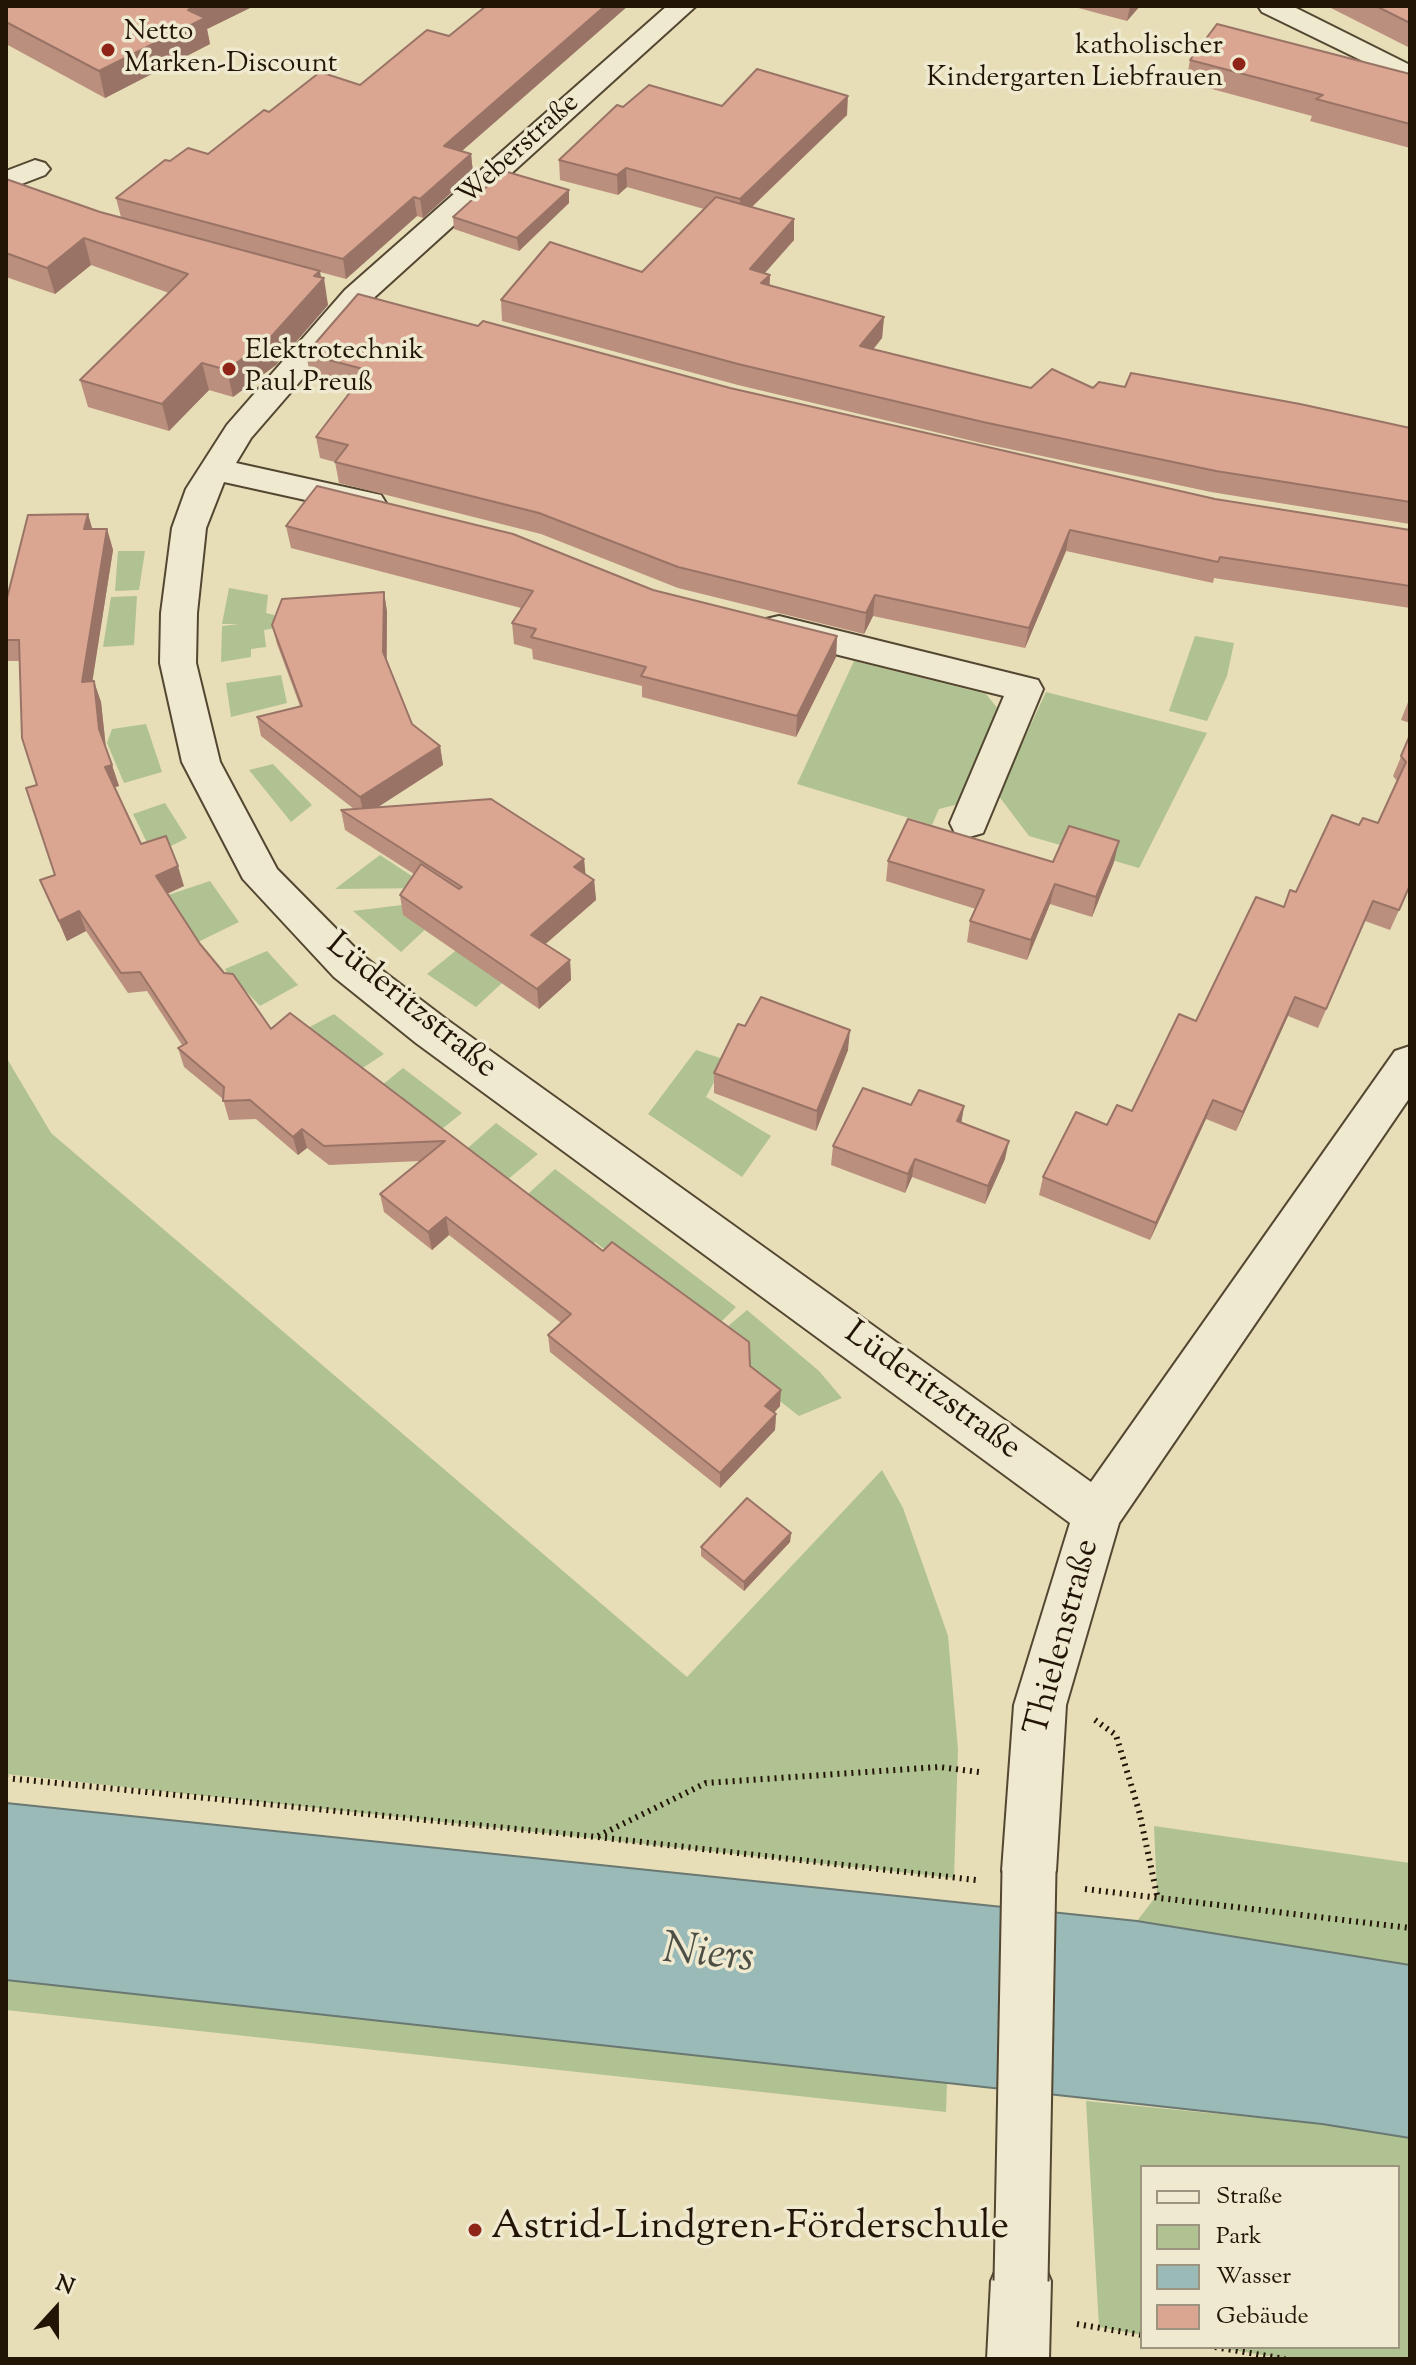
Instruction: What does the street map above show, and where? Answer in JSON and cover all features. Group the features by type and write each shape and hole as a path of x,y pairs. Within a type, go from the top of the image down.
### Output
{"street":[{"name":"Weberstraße","path":"356,296 683,6"},
{"path":"1271,6 1410,76"},
{"path":"6,182 35,169"},
{"path":"6,182 48,201"},
{"name":"Lüderitzstraße","path":"356,296 239,432 203,489 189,528 179,613 178,663 201,762 263,879 348,966 431,1031 1097,1514"},
{"path":"215,469 405,512"},
{"path":"741,619 1025,689 969,823"},
{"name":"Thielenstraße","path":"1018,2359 1032,1779 1040,1705 1097,1514 1410,1063"}],"path":[{"path":"1040,1705 1093,1719 1116,1735 1139,1811 1157,1895"},
{"path":"6,1778 597,1837 706,1783 939,1767 1032,1779"},
{"path":"1227,2349 1285,2359"}],"green space":[{"path":"118,551 145,551 139,590 115,591"},
{"path":"229,588 268,595 266,613 278,616 283,627 264,630 266,647 251,649 251,657 221,662 222,626 239,624 222,624"},
{"path":"137,596 134,645 103,647 111,597"},
{"path":"1195,636 1234,643 1227,676 1207,721 1169,711"},
{"path":"854,661 986,694 1002,714 959,804 939,809 932,825 797,784"},
{"path":"281,675 287,703 231,717 226,683"},
{"path":"1046,692 1207,733 1139,868 1029,836 998,795"},
{"path":"146,724 162,772 124,783 107,743 112,729"},
{"path":"273,764 312,805 291,822 249,770"},
{"path":"165,803 187,838 153,855 133,814"},
{"path":"380,855 430,888 335,889"},
{"path":"210,881 239,922 198,942 165,896"},
{"path":"459,898 401,952 353,911"},
{"path":"480,931 525,962 476,1007 427,974"},
{"path":"267,951 298,985 260,1006 244,989 234,987 225,969"},
{"path":"334,1014 384,1054 355,1073 304,1030"},
{"path":"696,1050 726,1060 706,1097 771,1136 742,1177 648,1114"},
{"path":"6,1057 51,1133 687,1677 882,1470 903,1508 948,1636 958,1749 954,1878 6,1774"},
{"path":"403,1068 462,1113 433,1136 376,1090"},
{"path":"496,1123 538,1154 499,1187 461,1154"},
{"path":"555,1169 736,1307 712,1331 595,1242 585,1251 528,1194"},
{"path":"747,1310 819,1371 842,1398 799,1416 707,1344"},
{"path":"1154,1826 1410,1863 1410,1965 1137,1921 1157,1895"},
{"path":"6,1980 947,2083 946,2112 6,2010"},
{"path":"1086,2101 1322,2124 1410,2138 1410,2359 1286,2359 1227,2349 1400,2349 1400,2165 1140,2165 1140,2335 1099,2327"}],"water":[{"name":"Niers","path":"6,1803 1137,1921 1410,1965 1410,2138 1322,2124 6,1980"}],"building":[{"path":"6,6 196,6 188,10 205,18 99,71 6,22"},
{"path":"486,6 605,6 444,146 471,154 420,199 414,197 343,259 116,198 165,160 170,161 188,148 208,154 264,110 269,112 320,72 360,85 427,30 449,36"},
{"path":"1376,6 1410,6 1410,23"},
{"path":"1217,24 1410,74 1410,124 1316,99 1323,95 1190,60"},
{"path":"757,69 848,96 740,199 626,168 617,175 559,160 617,105 623,107 649,85 722,106"},
{"path":"504,171 569,190 517,238 453,217"},
{"path":"6,179 100,212 320,271 314,276 324,278 270,338 227,370 202,363 162,404 80,380 188,274 84,238 47,268 6,253"},
{"path":"716,197 794,219 750,269 770,275 761,283 884,317 860,346 1031,388 1052,369 1093,388 1099,382 1125,387 1131,373 1410,428 1410,502 1216,471 983,422 738,364 501,300 550,242 642,272"},
{"path":"358,294 478,326 483,321 730,388 1215,499 1410,530 1410,586 1220,557 1218,562 1070,530 1029,628 875,595 866,613 678,567 539,513 335,462 348,445 316,437 367,370 306,354"},
{"path":"317,486 513,534 653,590 837,636 797,716 641,676 646,667 531,637 536,629 512,623 533,591 286,526"},
{"path":"88,514 84,529 107,529 82,682 94,681 99,729 112,765 105,767 141,844 166,836 178,866 156,876 200,944 224,973 233,974 271,1029 290,1013 603,1251 612,1242 749,1342 750,1366 781,1390 765,1406 776,1414 720,1473 548,1335 571,1314 446,1217 428,1232 380,1194 445,1141 324,1146 302,1129 293,1137 250,1100 223,1101 224,1087 178,1048 187,1043 140,972 121,973 79,911 59,921 40,880 55,875 26,788 37,785 22,738 19,640 6,640 6,602 28,515"},
{"path":"384,592 383,652 412,724 440,746 360,797 257,717 302,706 272,625 282,599"},
{"path":"1410,735 1410,885 1399,910 1373,901 1326,1009 1295,997 1243,1112 1213,1100 1156,1223 1043,1177 1076,1112 1107,1125 1117,1105 1132,1111 1179,1014 1196,1021 1256,897 1284,907 1290,890 1296,892 1332,815 1359,825 1363,818 1378,823 1406,762 1401,756"},
{"path":"491,799 584,859 574,867 594,880 531,935 570,960 537,989 400,895 421,864 459,889 462,887 341,810"},
{"path":"908,819 1053,862 1069,826 1119,841 1096,897 1055,884 1031,940 970,921 984,890 888,861"},
{"path":"761,997 850,1030 817,1111 714,1073 738,1024 745,1026"},
{"path":"863,1088 911,1105 919,1090 964,1106 957,1121 1009,1141 988,1186 915,1159 908,1174 833,1146"},
{"path":"747,1498 791,1533 744,1582 701,1547"}],"place":[{"name":"Netto Marken-Discount","path":"108,50"},
{"name":"katholischer Kindergarten Liebfrauen","path":"1239,64"},
{"name":"Elektrotechnik Paul Preuß","path":"229,369"},
{"name":"Astrid-Lindgren-Förderschule","path":"475,2230"}]}
